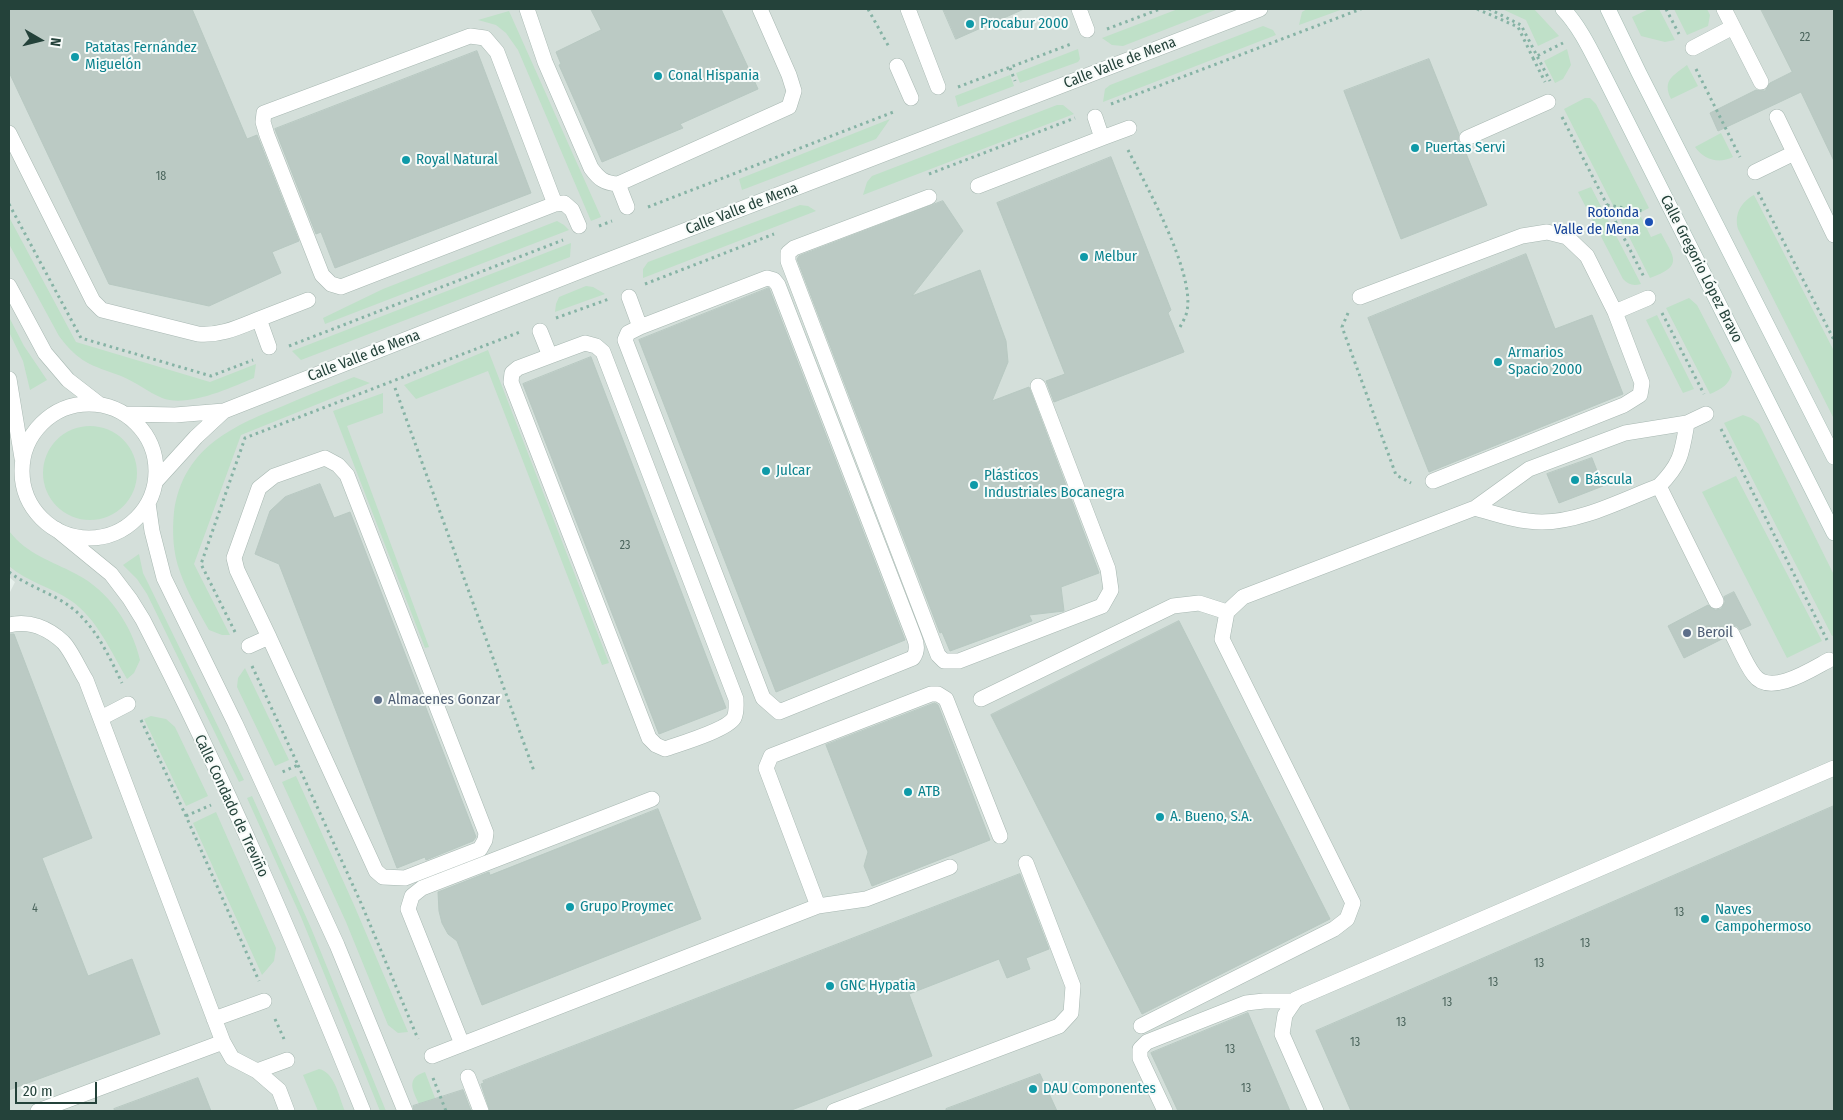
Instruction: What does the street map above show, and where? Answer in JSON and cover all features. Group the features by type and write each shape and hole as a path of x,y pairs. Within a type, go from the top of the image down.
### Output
{"street":[{"path":"527,9 545,62 591,168 599,179 607,184 618,184 789,107 794,91 789,74 760,9"},
{"path":"908,9 944,89"},
{"path":"1080,9 1094,31"},
{"name":"Calle Valle de Mena","path":"126,414 176,415 224,411 593,266 1260,9"},
{"name":"Calle Gregorio López Bravo","path":"1563,9 1572,18 1599,68 1834,533"},
{"path":"1608,9 1834,458"},
{"path":"1724,9 1760,82"},
{"path":"1693,48 1733,27"},
{"path":"555,204 497,52 485,38 470,36 264,113 263,122 266,135 322,275 331,284 341,287 555,204 564,203 572,210 579,226"},
{"path":"897,66 907,103"},
{"path":"1467,138 1553,100"},
{"path":"1094,117 1102,138"},
{"path":"1777,117 1834,236"},
{"path":"978,186 1124,130"},
{"path":"9,134 93,301 102,310 198,334 211,335 223,334 308,300"},
{"path":"1755,172 1794,153"},
{"path":"618,184 633,209"},
{"path":"929,197 847,221 794,248 788,253 788,261 938,655 944,661 959,661 1102,606 1111,590 1108,569 1038,386"},
{"path":"1360,298 1522,236 1547,232 1567,237 1587,256 1614,312 1642,383 1640,396 1624,405 1433,481"},
{"path":"767,278 774,280 778,285 917,643 916,653 913,658 779,712 763,698 625,340 628,333 640,327 767,278"},
{"path":"9,286 45,353 68,380 99,404"},
{"path":"1614,312 1649,292"},
{"path":"629,296 640,327"},
{"path":"259,319 269,347"},
{"path":"540,331 550,356"},
{"path":"585,343 596,346 603,352 736,698 736,711 733,720 725,727 665,749 656,745 649,738 511,382 512,373 518,368 550,356 585,343"},
{"path":"9,378 23,462 23,481 29,500 40,517 56,529 76,537 97,538 118,532 135,520 148,503 156,480 156,462 150,443 141,427 126,414 99,404 78,404 58,411 41,424 29,441 23,462"},
{"name":"Calle Valle de Mena","path":"156,480 196,437 224,411"},
{"path":"1140,1026 1334,929 1347,919 1353,904 1222,639 1227,612 1243,597 1475,508 1528,469 1625,433 1687,423 1706,414"},
{"path":"1475,508 1510,518 1542,522 1573,519 1659,486 1681,457 1687,423"},
{"path":"324,458 338,465 347,475 486,833 485,840 480,849 405,878 383,877 376,871 269,637 237,570 234,558 259,488 274,476 324,458"},
{"path":"1659,486 1716,601"},
{"path":"148,503 152,531 164,578 235,723 337,945 405,1111"},
{"name":"Calle Condado de Treviño","path":"56,529 111,574 130,599 164,659 320,1003 363,1111"},
{"path":"981,699 1173,606 1199,603 1227,612"},
{"path":"9,625 17,623 38,625 64,642 86,680 223,1042 232,1058 257,1071 279,1090 287,1111"},
{"path":"1732,634 1755,677 1762,682 1773,684 1795,678 1829,660"},
{"path":"249,646 269,637"},
{"path":"818,906 766,768 771,756 931,694 938,694 946,699 1000,836"},
{"path":"101,718 128,704"},
{"path":"1165,1111 1140,1058 1140,1048 1147,1042 1246,1003 1295,1001 1834,768"},
{"path":"462,1044 408,909 412,896 422,888 652,799"},
{"path":"834,1111 1060,1026 1071,1013 1073,986 1026,863"},
{"path":"432,1056 818,906 866,899 950,867"},
{"path":"214,1019 264,1001"},
{"path":"1295,1001 1286,1016 1282,1034 1316,1111"},
{"path":"38,1111 223,1042"},
{"path":"257,1071 287,1060"},
{"path":"468,1077 481,1111"}],"path":[{"path":"868,9 897,66"},
{"path":"1094,31 1160,9"},
{"path":"1111,104 1361,9"},
{"path":"1489,9 1521,25 1553,100 1649,292"},
{"path":"944,89 1075,42"},
{"path":"1533,58 1545,83"},
{"path":"633,209 907,103"},
{"path":"1124,130 1158,208 1185,278 1188,295 1187,312 1179,329"},
{"path":"1607,205 1643,211"},
{"path":"610,222 616,220"},
{"path":"1360,298 1350,308 1342,327 1396,475 1410,483 1433,481"},
{"path":"1662,312 1704,395"},
{"path":"395,388 534,771"},
{"path":"1721,428 1830,645"},
{"path":"9,572 19,579 60,599 88,622 125,688"},
{"path":"139,716 260,982"},
{"path":"298,765 361,903 418,1040"},
{"path":"274,1016 285,1041"},
{"path":"433,1076 446,1111"}],"shaded area":[{"path":"9,9 1834,9 1834,1111 9,1111 9,594 15,582 9,577"}],"green space":[{"path":"1178,9 1218,9 1123,46 1112,45 1102,38"},
{"path":"1307,9 1343,9 1299,25 1302,12"},
{"path":"1502,9 1534,9 1559,36 1538,46 1526,20"},
{"path":"1649,9 1659,9 1675,40 1665,42 1641,36 1632,17"},
{"path":"1674,9 1707,9 1710,15 1708,26 1687,35"},
{"path":"509,11 601,217 591,221 518,50 506,33 496,25 478,20"},
{"path":"1263,26 1273,30 1276,35 1103,102 1105,89 1110,85"},
{"path":"1078,49 1080,59 1078,62 1020,83 1016,73"},
{"path":"1567,49 1571,65 1563,79 1555,83 1544,61"},
{"path":"1687,65 1698,86 1671,99 1668,83 1673,76"},
{"path":"1010,75 1014,86 958,107 955,96"},
{"path":"1585,98 1590,98 1596,104 1649,208 1639,213 1651,237 1661,233 1670,249 1672,265 1661,274 1650,278 1564,109"},
{"path":"1057,105 1063,105 1074,114 863,195 867,182 872,176"},
{"path":"890,119 876,139 742,190 739,179"},
{"path":"1721,133 1733,157 1712,160 1695,147"},
{"path":"1591,187 1641,284 1627,283 1623,279 1578,192"},
{"path":"1754,195 1834,351 1834,419 1738,229 1738,213 1745,201"},
{"path":"800,205 808,206 816,211 643,278 643,269 648,262"},
{"path":"9,217 76,342 210,382 256,364 254,378 208,396 196,399 172,400 162,398 126,378 93,366 79,358 59,336 9,244"},
{"path":"557,221 569,230 325,324 323,318 383,289"},
{"path":"571,243 570,257 301,360 292,351"},
{"path":"586,286 593,287 605,294 555,312 559,297"},
{"path":"1689,298 1697,305 1732,372 1727,383 1710,394 1666,308"},
{"path":"1657,315 1694,389 1683,393 1646,320"},
{"path":"9,317 24,346 47,380 30,390 23,361 9,332"},
{"path":"488,350 609,663 602,665 488,371 416,399 404,385"},
{"path":"354,377 370,383 241,435 194,564 230,635 222,635 209,630 193,602 174,550 174,512 179,490 187,472 198,456 228,432 263,414"},
{"path":"383,393 383,413 347,426 429,647 425,648 333,411"},
{"path":"1743,415 1759,424 1834,575 1834,635 1832,636 1724,423"},
{"path":"90,426 108,430 123,440 133,455 137,473 133,491 123,506 108,516 90,520 72,516 57,506 47,491 43,473 47,455 57,440 72,430"},
{"path":"1736,476 1822,641 1787,658 1702,492"},
{"path":"9,531 24,546 88,581 117,610 131,634 140,660 134,673 127,679 103,636 80,607 63,595 23,576 9,566"},
{"path":"139,554 143,573 244,780 239,782 147,594 137,579 123,565"},
{"path":"245,668 289,760 275,766 237,687 238,678"},
{"path":"151,716 166,719 175,727 208,796 186,806 144,719"},
{"path":"296,776 408,1032 398,1033 388,1025 346,922 282,782"},
{"path":"252,796 311,928 386,1111 380,1111 301,917 247,798"},
{"path":"216,812 276,948 274,961 262,975 193,823"},
{"path":"319,1069 324,1071 333,1080 345,1111 318,1111 303,1075"},
{"path":"425,1072 440,1111 422,1111 414,1093 412,1083 414,1079"}],"building":[{"path":"9,9 192,9 247,139 257,135 299,241 272,252 281,273 209,306 109,284 9,72"},
{"name":"Conal Hispania","path":"591,9 721,9 758,89 680,124 683,128 602,162 559,65 561,64 556,52 601,30"},
{"name":"Procabur 2000","path":"943,9 1024,9 956,39"},
{"path":"1761,9 1834,9 1834,161 1801,92 1718,131 1710,113 1756,90 1765,91 1770,83 1792,72"},
{"name":"Royal Natural","path":"477,51 531,193 335,268 321,232 316,234 275,129"},
{"name":"Puertas Servi","path":"1429,59 1459,134 1458,141 1463,146 1487,205 1401,239 1344,91"},
{"name":"Melbur","path":"1111,157 1171,310 1168,313 1184,352 1054,402 1046,381 1065,374 997,203"},
{"name":"Plásticos Industriales Bocanegra","path":"943,201 963,231 912,296 980,270 1006,341 1008,362 992,401 1029,387 1099,573 1061,587 1064,611 1029,615 1032,621 950,651 942,632 940,633 797,259 799,256"},
{"name":"Armarios Spacio 2000","path":"1526,254 1555,329 1592,315 1623,394 1429,472 1368,318"},
{"name":"Julcar","path":"769,288 905,640 776,692 639,340"},
{"path":"591,357 726,708 659,734 523,384"},
{"name":"Báscula","path":"1592,458 1603,486 1559,503 1547,474"},
{"name":"Almacenes Gonzar","path":"320,484 334,518 350,512 476,837 473,841 426,860 425,857 397,868 279,564 255,554 270,511 285,497"},
{"path":"1734,592 1751,625 1740,630 1737,626 1728,626 1724,629 1724,638 1684,658 1668,626 1708,605 1715,610 1721,609 1725,602 1724,597"},
{"name":"A. Bueno, S.A.","path":"1179,621 1330,919 1142,1014 991,715"},
{"path":"9,634 14,634 92,838 42,858 88,976 132,959 160,1034 9,1090"},
{"name":"ATB","path":"935,703 938,705 990,840 872,886 864,866 868,852 826,745"},
{"name":"Naves Campohermoso","path":"1834,806 1834,1111 1351,1111 1316,1031"},
{"name":"Grupo Proymec","path":"658,809 701,919 482,1005 457,941 448,934 442,923 438,892 489,872 490,875"},
{"name":"GNC Hypatia","path":"1020,874 1049,949 1026,958 1030,969 1007,978 999,959 909,994 932,1056 789,1111 490,1111 481,1084 484,1083 483,1081"},
{"path":"1248,1013 1290,1111 1178,1111 1151,1053"},
{"name":"DAU Componentes","path":"1040,1074 1057,1111 946,1111 946,1109"},
{"path":"198,1078 211,1111 115,1111 114,1109"},
{"path":"463,1090 471,1111 414,1111 413,1106"}],"place":[{"name":"Procabur 2000","path":"970,24"},
{"name":"Patatas Fernández Miguelón","path":"75,57"},
{"name":"Conal Hispania","path":"658,76"},
{"name":"Puertas Servi","path":"1415,148"},
{"name":"Royal Natural","path":"406,160"},
{"name":"Rotonda Valle de Mena","path":"1649,222"},
{"name":"Melbur","path":"1084,257"},
{"name":"Armarios Spacio 2000","path":"1498,362"},
{"name":"Julcar","path":"766,471"},
{"name":"Báscula","path":"1575,480"},
{"name":"Plásticos Industriales Bocanegra","path":"974,485"},
{"name":"Beroil","path":"1687,633"},
{"name":"Almacenes Gonzar","path":"378,700"},
{"name":"ATB","path":"908,792"},
{"name":"A. Bueno, S.A.","path":"1160,817"},
{"name":"Grupo Proymec","path":"570,907"},
{"name":"Naves Campohermoso","path":"1705,919"},
{"name":"GNC Hypatia","path":"830,986"},
{"name":"DAU Componentes","path":"1033,1089"}]}
